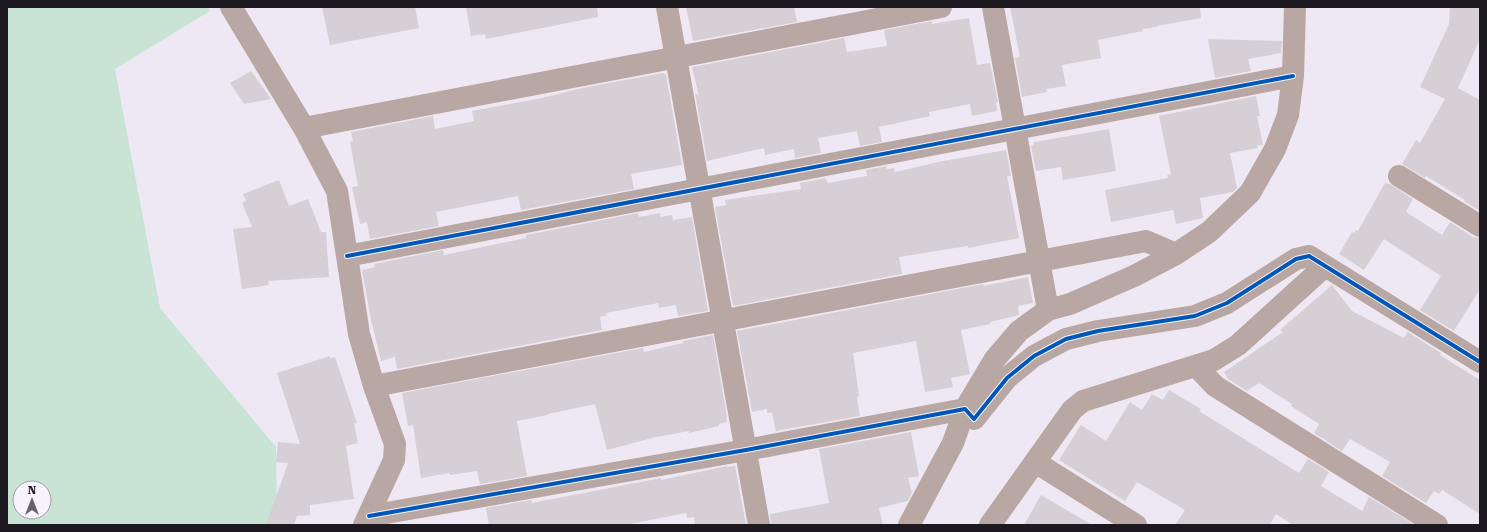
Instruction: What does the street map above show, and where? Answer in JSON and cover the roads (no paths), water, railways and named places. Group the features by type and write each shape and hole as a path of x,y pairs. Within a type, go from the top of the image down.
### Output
{"street":[{"path":"231,7 304,128 337,191 358,334 374,386 395,444 394,460 367,520"},
{"path":"667,7 759,525"},
{"path":"304,128 941,7"},
{"path":"993,7 1048,310"},
{"path":"909,525 953,443 965,409 995,359 1019,331 1048,310 1070,304 1134,276 1176,254 1208,232 1250,193 1275,148 1288,115 1293,76 1295,7"},
{"path":"347,256 1293,76"},
{"path":"1399,176 1480,226"},
{"path":"374,386 1146,241 1176,254"},
{"path":"965,409 974,419 1008,378 1034,356 1066,339 1098,331 1195,316 1227,303 1296,259 1309,256 1480,362"},
{"path":"990,525 1072,410 1083,401 1214,360 1238,345 1325,266"},
{"path":"1196,366 1215,386 1437,525"},
{"path":"367,520 965,409"},
{"path":"1035,462 1136,525"}]}
